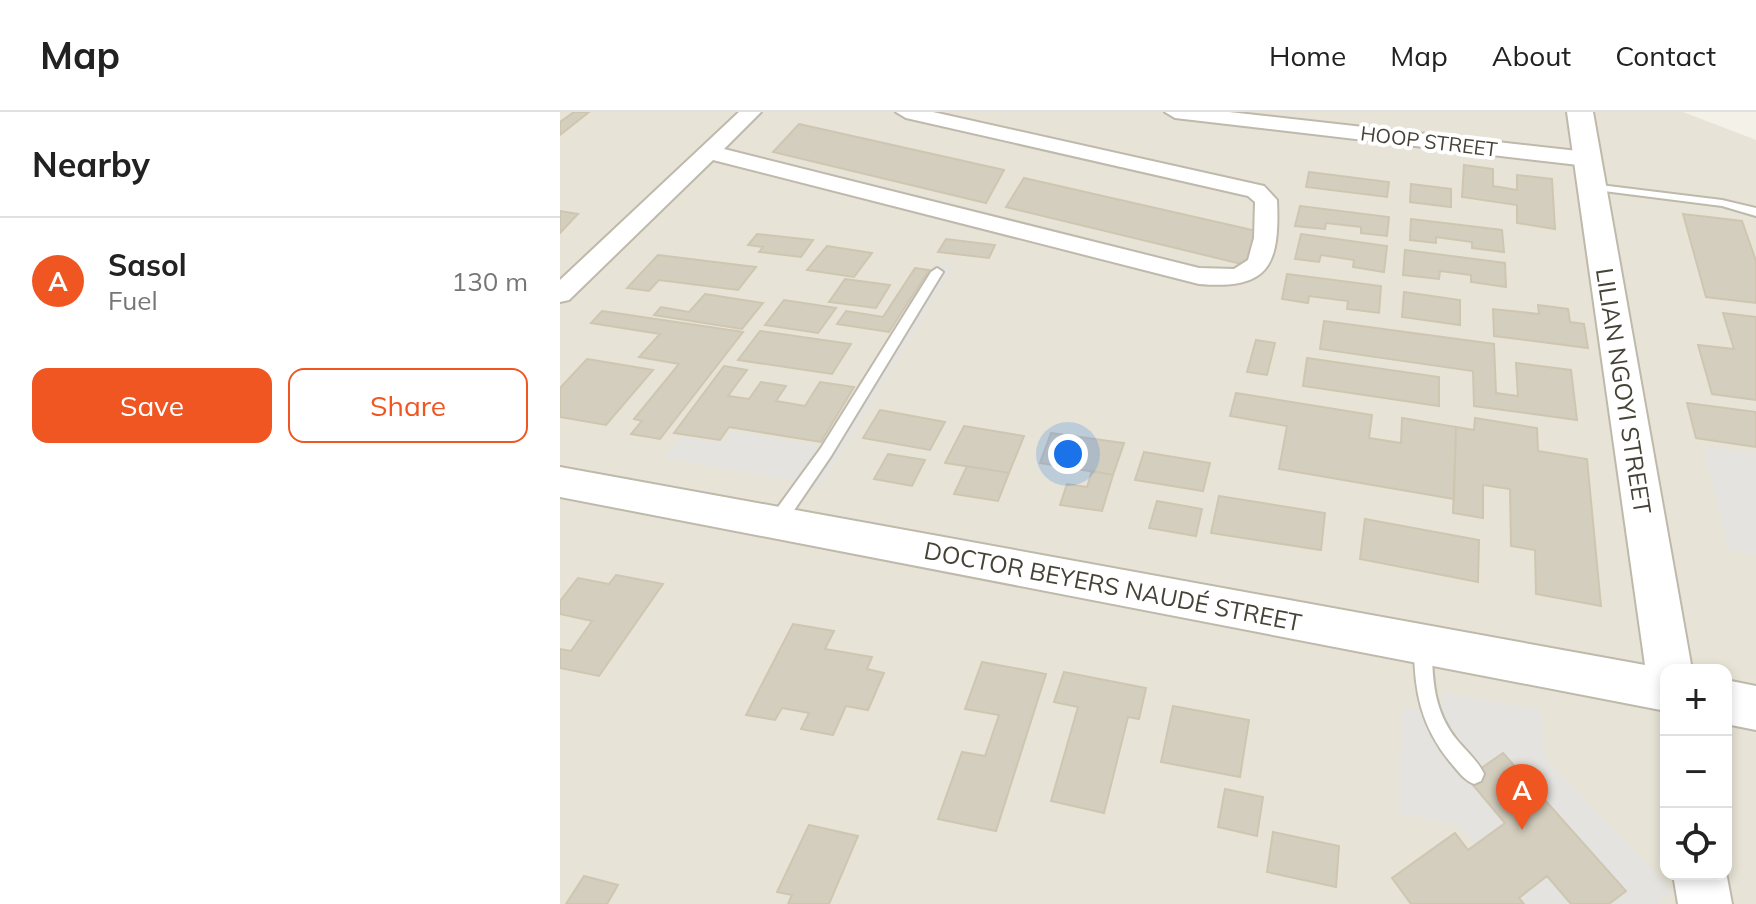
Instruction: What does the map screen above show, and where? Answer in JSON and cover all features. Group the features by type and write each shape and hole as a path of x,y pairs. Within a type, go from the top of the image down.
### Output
{"street":[{"path":"560,294 751,112"},
{"path":"708,153 749,160 1199,276 1242,278 1253,272 1264,252 1266,200 1256,191 906,112"},
{"name":"HOOP STREET","path":"1175,112 1589,173"},
{"name":"LILIAN NGOYI STREET","path":"1580,112 1668,664"},
{"name":"DOCTOR BEYERS NAUDÉ STREET","path":"560,482 1660,689"},
{"path":"1732,703 1756,708"},
{"path":"1701,880 1705,904"}],"lane":[{"path":"1589,173 1756,212"},
{"path":"776,523 826,452 937,272"},
{"path":"1423,645 1422,692 1440,739 1474,774"}],"shaded area":[{"path":"560,112 1683,112 1756,140 1756,904 560,904"},
{"path":"936,263 954,265 822,486 664,458 682,436 722,443 731,431 823,446"},
{"path":"1703,446 1756,453 1756,554 1728,549"},
{"path":"1441,692 1541,710 1545,757 1673,891 1658,904 1526,904 1460,826 1398,813 1402,706 1441,713"}],"building":[{"path":"574,112 589,112 560,135 560,122"},
{"path":"799,124 1004,170 986,203 773,152"},
{"path":"1464,165 1493,169 1493,186 1517,190 1517,175 1552,179 1555,229 1517,223 1517,205 1462,197"},
{"path":"1309,172 1389,182 1387,197 1306,187"},
{"path":"1024,178 1261,232 1254,267 1006,207"},
{"path":"1411,184 1451,189 1451,207 1410,202"},
{"path":"1300,206 1389,217 1387,236 1361,233 1361,227 1326,223 1325,229 1295,226"},
{"path":"560,211 578,214 560,233"},
{"path":"1683,214 1742,221 1756,261 1756,303 1706,297"},
{"path":"1411,219 1502,230 1504,252 1472,248 1472,242 1436,237 1436,243 1410,240"},
{"path":"757,234 813,240 801,257 759,252 763,247 748,245"},
{"path":"1301,234 1387,246 1384,272 1353,267 1354,260 1321,255 1319,262 1295,259"},
{"path":"946,239 995,245 989,258 938,252"},
{"path":"827,246 872,253 854,277 807,270"},
{"path":"1405,250 1505,263 1506,287 1471,282 1471,275 1440,271 1439,279 1403,275"},
{"path":"658,255 756,267 738,290 659,280 649,291 627,288"},
{"path":"915,268 929,270 889,332 837,324 846,311 883,317"},
{"path":"1287,274 1381,286 1379,313 1347,309 1348,301 1309,296 1308,303 1282,299"},
{"path":"845,279 890,285 876,308 829,302"},
{"path":"1404,292 1460,300 1460,325 1402,317"},
{"path":"705,294 763,303 742,329 654,315 661,307 689,312"},
{"path":"784,300 836,308 818,333 765,325"},
{"path":"1538,305 1568,309 1570,322 1584,324 1588,348 1494,336 1493,309 1539,314"},
{"path":"602,311 743,332 660,439 631,434 642,421 634,419 679,364 639,357 660,334 591,323"},
{"path":"1723,313 1756,317 1756,400 1712,394 1698,345 1734,349"},
{"path":"1324,321 1494,344 1496,393 1518,396 1516,363 1571,370 1577,420 1474,406 1473,371 1320,349"},
{"path":"760,331 851,344 832,374 738,360"},
{"path":"1256,340 1275,343 1267,375 1247,372"},
{"path":"1307,358 1439,377 1439,406 1303,386"},
{"path":"587,359 653,370 606,425 560,417 560,388"},
{"path":"724,366 747,370 728,396 749,399 761,382 786,386 776,401 805,406 820,382 854,387 821,442 729,427 720,440 674,433"},
{"path":"1236,393 1372,415 1369,438 1401,443 1402,418 1456,427 1454,499 1279,469 1287,426 1230,416"},
{"path":"1687,403 1756,412 1756,447 1696,438"},
{"path":"880,410 945,422 930,450 863,438"},
{"path":"1475,418 1537,428 1538,451 1587,459 1601,606 1536,594 1535,550 1511,546 1510,489 1483,485 1483,518 1453,513 1456,427 1474,430"},
{"path":"964,426 1024,436 1009,473 945,463"},
{"path":"1051,433 1124,443 1113,475 1040,463"},
{"path":"1144,452 1210,463 1203,491 1135,480"},
{"path":"888,454 925,460 912,486 874,479"},
{"path":"967,466 1009,473 998,501 954,494"},
{"path":"1092,471 1113,475 1102,511 1060,505 1067,484 1087,487"},
{"path":"1219,496 1325,513 1321,550 1211,533"},
{"path":"1157,501 1202,509 1196,536 1149,528"},
{"path":"1365,519 1479,540 1478,582 1360,559"},
{"path":"616,575 663,584 599,676 560,668 560,649 571,651 592,621 560,614 560,601 578,578 609,584"},
{"path":"793,624 834,631 825,649 872,657 867,669 884,673 868,710 846,706 833,735 801,729 809,713 782,708 775,720 746,715"},
{"path":"982,662 1046,674 996,831 938,819 962,752 985,756 999,715 965,709"},
{"path":"1064,672 1146,688 1139,719 1128,717 1104,813 1051,801 1078,707 1054,702"},
{"path":"1173,706 1249,720 1240,777 1161,762"},
{"path":"1503,753 1626,891 1609,904 1571,904 1547,876 1519,898 1524,904 1411,904 1392,878 1455,833 1468,850 1505,823 1467,778"},
{"path":"1225,789 1263,797 1257,836 1218,827"},
{"path":"809,825 858,836 829,904 788,904 792,895 777,892"},
{"path":"1273,832 1339,846 1336,887 1267,872"},
{"path":"584,876 618,885 607,904 566,904"}],"place":[{"name":"Sasol","path":"1522,830"}]}
